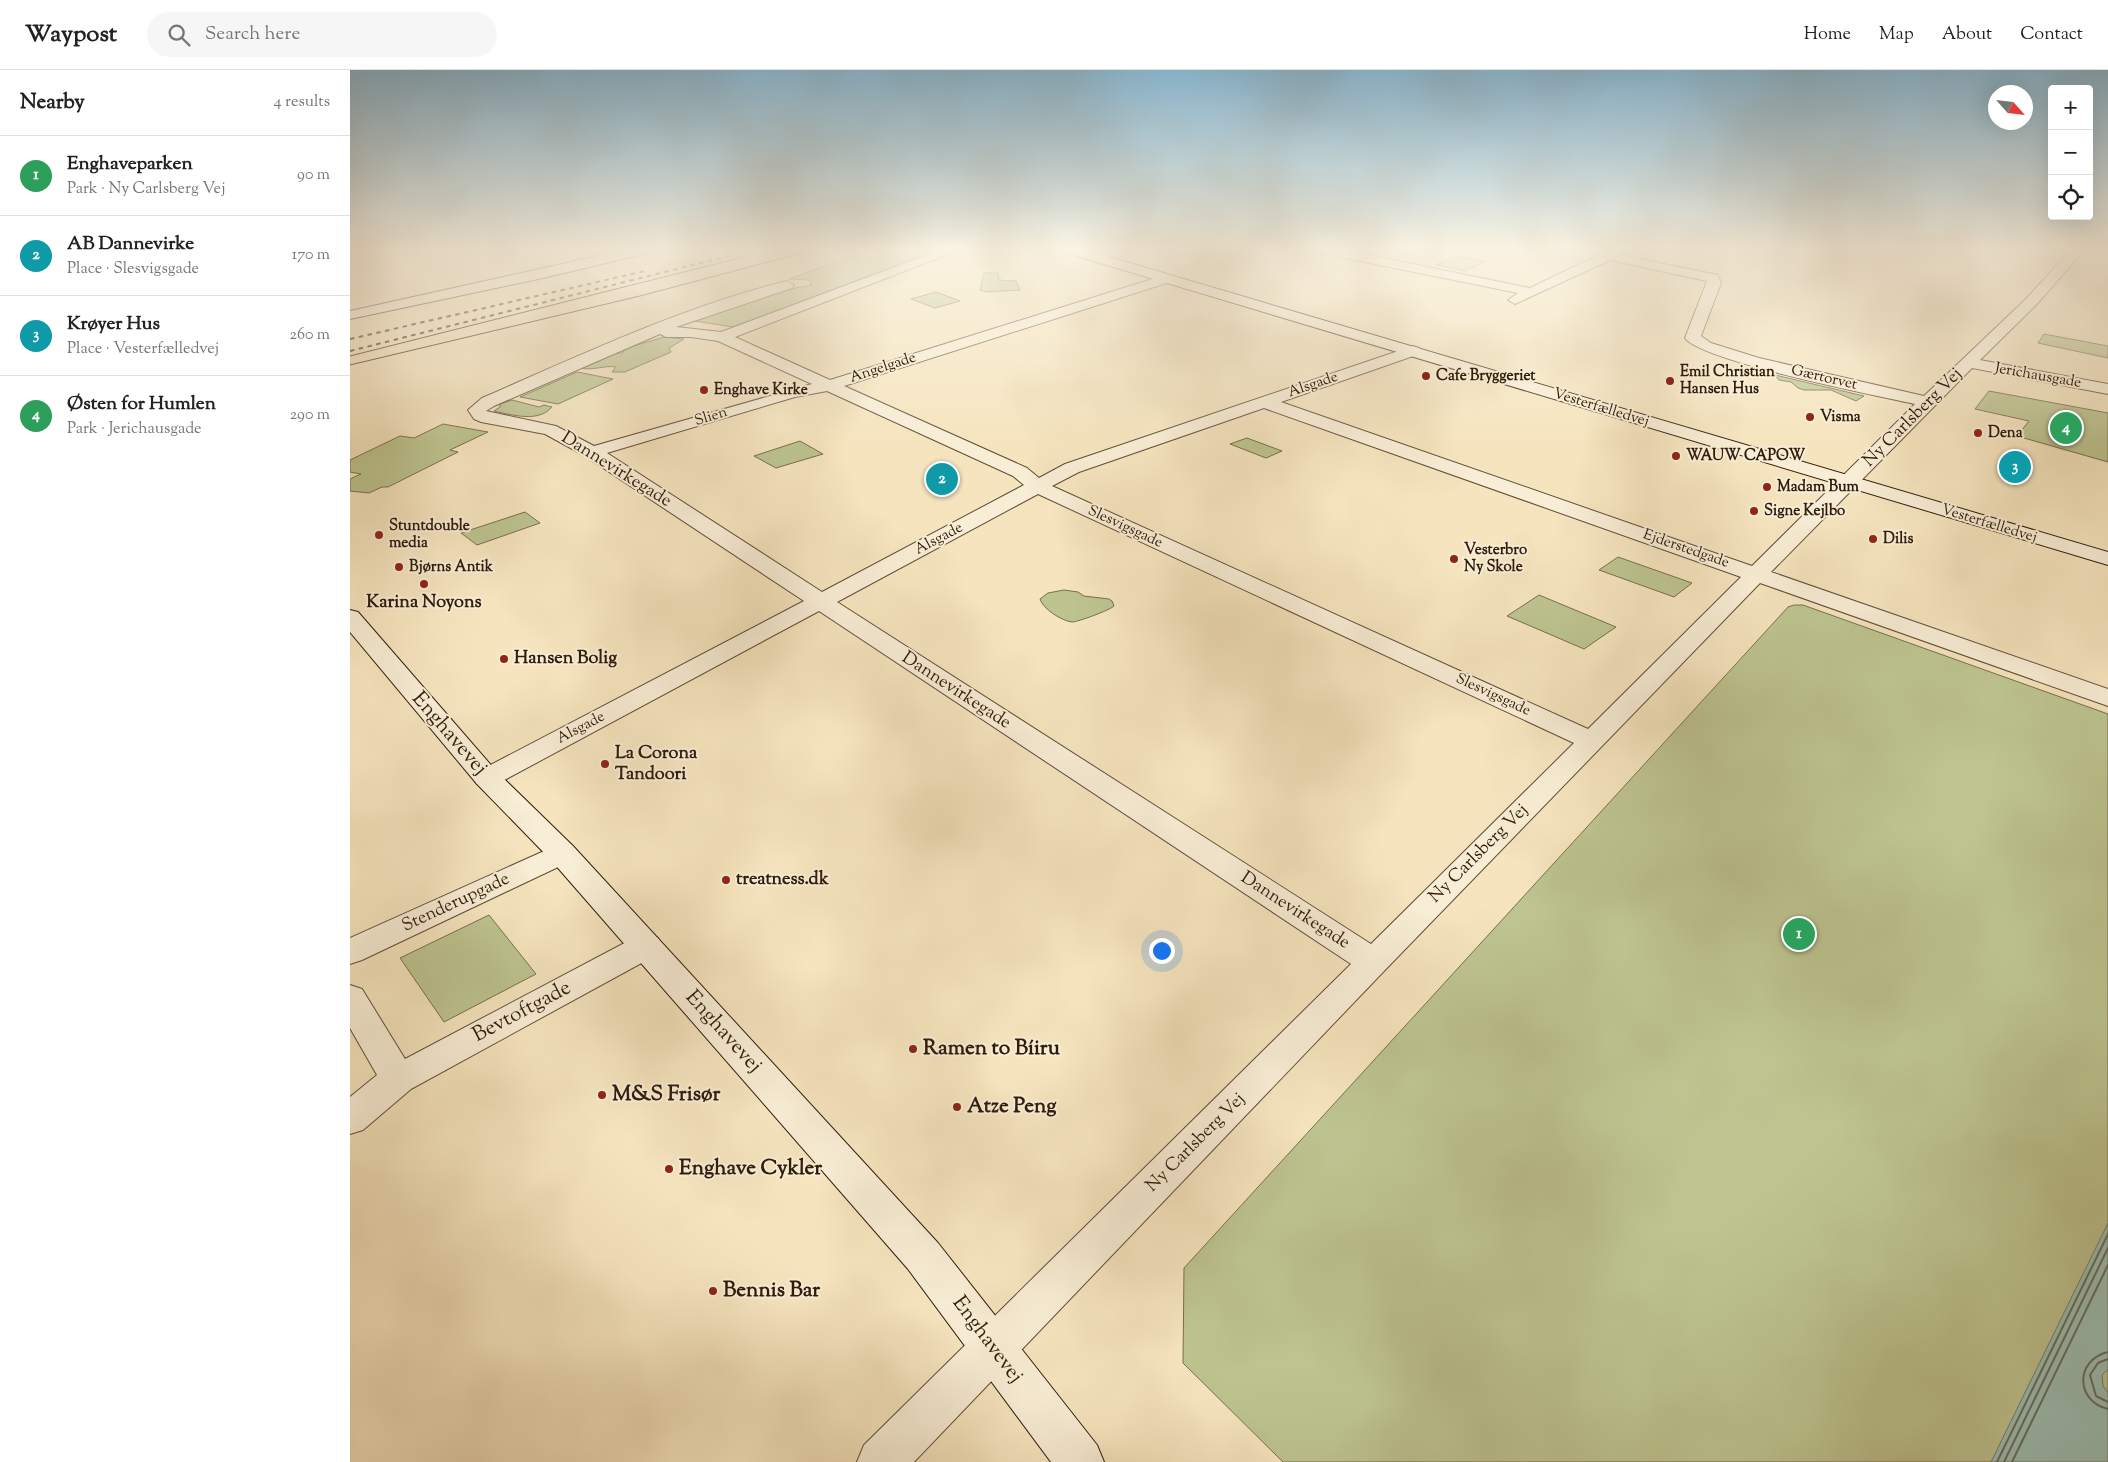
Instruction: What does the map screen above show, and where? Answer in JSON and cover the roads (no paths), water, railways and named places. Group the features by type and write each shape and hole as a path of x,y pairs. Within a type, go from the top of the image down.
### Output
{"street":[{"path":"350,324 393,313"},
{"path":"655,332 706,313"},
{"path":"722,337 786,313"},
{"name":"Angelgade","path":"830,385 1058,313"},
{"name":"Vesterfælledvej","path":"1282,313 2108,559"},
{"name":"Gærtorvet","path":"1703,313 1693,338 1706,346 1755,362 1928,402"},
{"name":"Ny Carlsberg Vej","path":"881,1462 1372,962 1928,402 2020,313"},
{"name":"Slesvigsgade","path":"655,332 691,332 722,337 1020,472 1038,486 1592,741"},
{"name":"Dannevirkegade","path":"655,332 604,351 479,406 477,410 480,415 487,418 550,430 592,452 820,603 1372,962"},
{"name":"Alsgade","path":"487,778 1072,468 1413,351"},
{"name":"Jerichausgade","path":"1969,363 2108,389"},
{"name":"Slien","path":"592,452 792,393 830,385"},
{"name":"Ejderstedgade","path":"1264,402 2108,698"},
{"name":"Enghavevej","path":"350,617 487,778 562,853 923,1256 1080,1462"},
{"name":"Stenderupgade","path":"350,952 562,853"},
{"name":"Bevtoftgade","path":"350,1119 398,1079 646,946"},
{"path":"350,998 398,1079"}],"water":[{"path":"2108,1223 2108,1369 2102,1375 2103,1386 2108,1393 2108,1462 1991,1462"}],"tram line":[{"path":"350,356 521,313"},
{"path":"350,365 569,313"}],"railway":[{"path":"350,339 463,313"},
{"path":"350,351 501,313"}],"place":[{"name":"Cafe Bryggeriet","path":"1426,376"},
{"name":"Emil Christian Hansen Hus","path":"1670,381"},
{"name":"Enghave Kirke","path":"704,390"},
{"name":"Visma","path":"1810,417"},
{"name":"Østen for Humlen","path":"2066,428"},
{"name":"Dena","path":"1978,433"},
{"name":"WAUW CAPOW","path":"1676,456"},
{"name":"Krøyer Hus","path":"2015,467"},
{"name":"AB Dannevirke","path":"942,479"},
{"name":"Madam Bum","path":"1767,487"},
{"name":"Signe Kejlbo","path":"1754,511"},
{"name":"Stuntdouble media","path":"379,535"},
{"name":"Dilis","path":"1873,539"},
{"name":"Vesterbro Ny Skole","path":"1454,559"},
{"name":"Bjørns Antik","path":"399,567"},
{"name":"Karina Noyons","path":"424,584"},
{"name":"Hansen Bolig","path":"504,659"},
{"name":"La Corona Tandoori","path":"605,764"},
{"name":"treatness.dk","path":"726,880"},
{"name":"Enghaveparken","path":"1799,934"},
{"name":"Ramen to Bíiru","path":"913,1049"},
{"name":"M&S Frisør","path":"602,1095"},
{"name":"Atze Peng","path":"957,1107"},
{"name":"Enghave Cykler","path":"669,1169"},
{"name":"Bennis Bar","path":"713,1291"}]}
